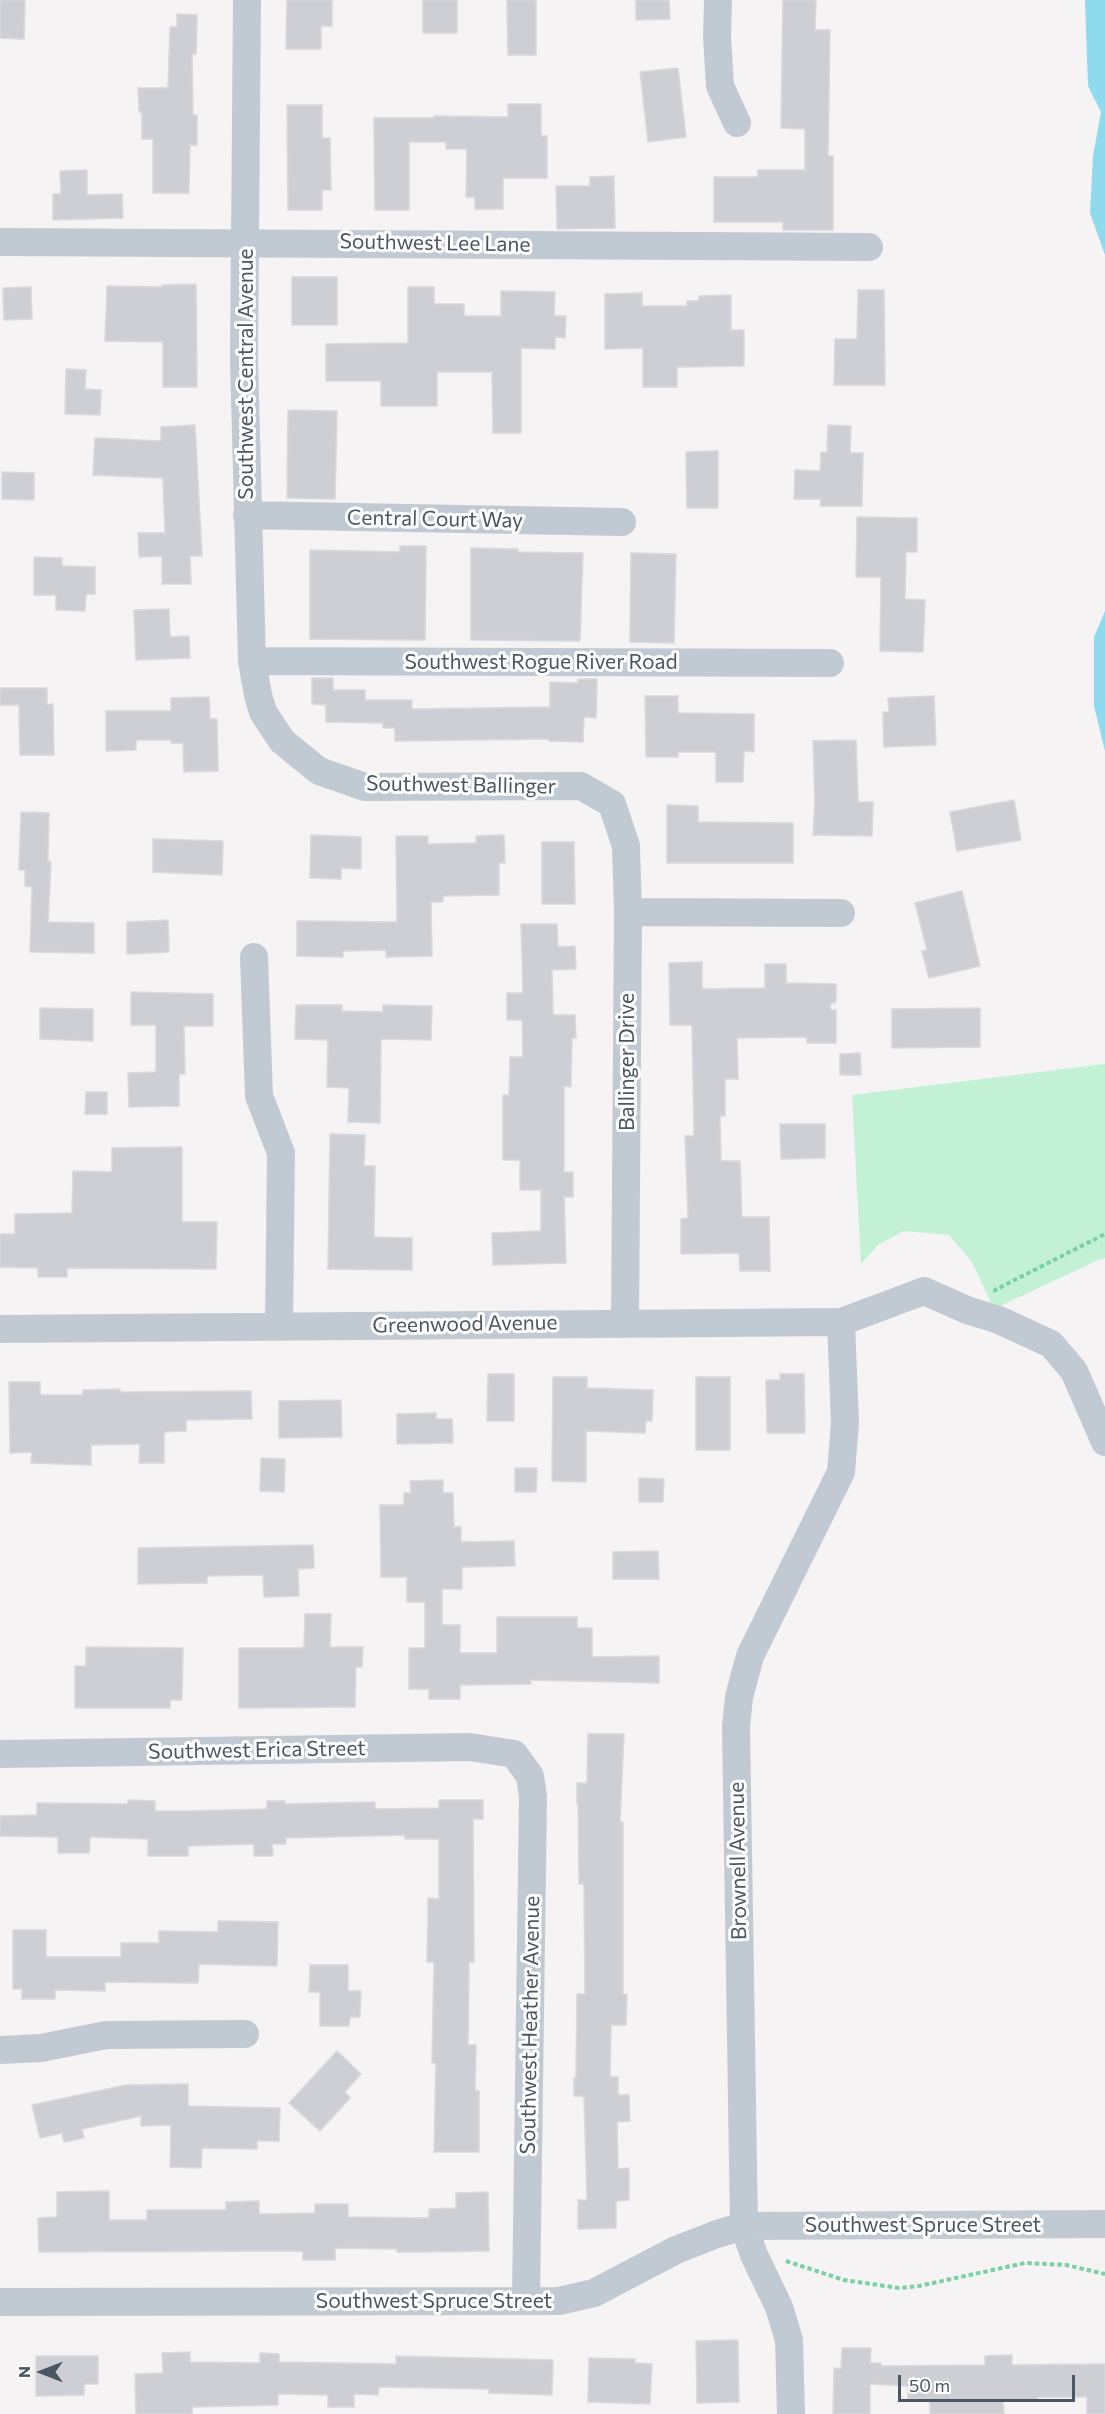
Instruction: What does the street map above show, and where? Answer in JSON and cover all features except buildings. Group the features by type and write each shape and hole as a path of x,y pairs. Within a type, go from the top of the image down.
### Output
{"street":[{"name":"Southwest Central Avenue","path":"247,0 245,242 247,515 252,661 263,712 282,741"},
{"path":"718,0 717,53 720,86 737,123"},
{"name":"Southwest Lee Lane","path":"0,242 869,248"},
{"name":"Central Court Way","path":"247,515 622,522"},
{"name":"Southwest Rogue River Road","path":"252,661 830,663"},
{"name":"Southwest Ballinger","path":"282,741 319,771 365,787 581,786 612,804"},
{"name":"Ballinger Drive","path":"612,804 626,846 628,912 625,1322"},
{"path":"628,912 841,913"},
{"path":"254,957 259,1096 281,1153 279,1326"},
{"name":"Greenwood Avenue","path":"0,1329 841,1322 924,1291 967,1310 999,1320"},
{"path":"999,1320 1051,1344 1074,1371 1105,1442"},
{"name":"Brownell Avenue","path":"791,2414 789,2340 779,2307 754,2255 744,2226 736,1727 739,1697 750,1656 841,1472 845,1423 841,1322"},
{"name":"Southwest Erica Street","path":"0,1754 470,1747 514,1754"},
{"name":"Southwest Heather Avenue","path":"514,1754 530,1776 533,1797 526,2301"},
{"path":"0,2050 41,2048 106,2035 245,2034"},
{"name":"Southwest Spruce Street","path":"0,2302 558,2301 594,2292 676,2250 744,2226 1105,2224"}],"path":[{"path":"999,1320 996,1290 1105,1234"},
{"path":"754,2255 793,2262 844,2280 899,2288 919,2286 1025,2263 1066,2265 1105,2274"}],"green space":[{"path":"1105,1064 1105,1258 998,1307 999,1320 972,1262 949,1235 904,1231 878,1245 861,1264 852,1095"}],"water":[{"path":"1085,0 1105,0 1105,255 1090,213 1093,156 1101,112 1088,86"},
{"path":"1105,611 1105,751 1094,706 1094,637"}]}
